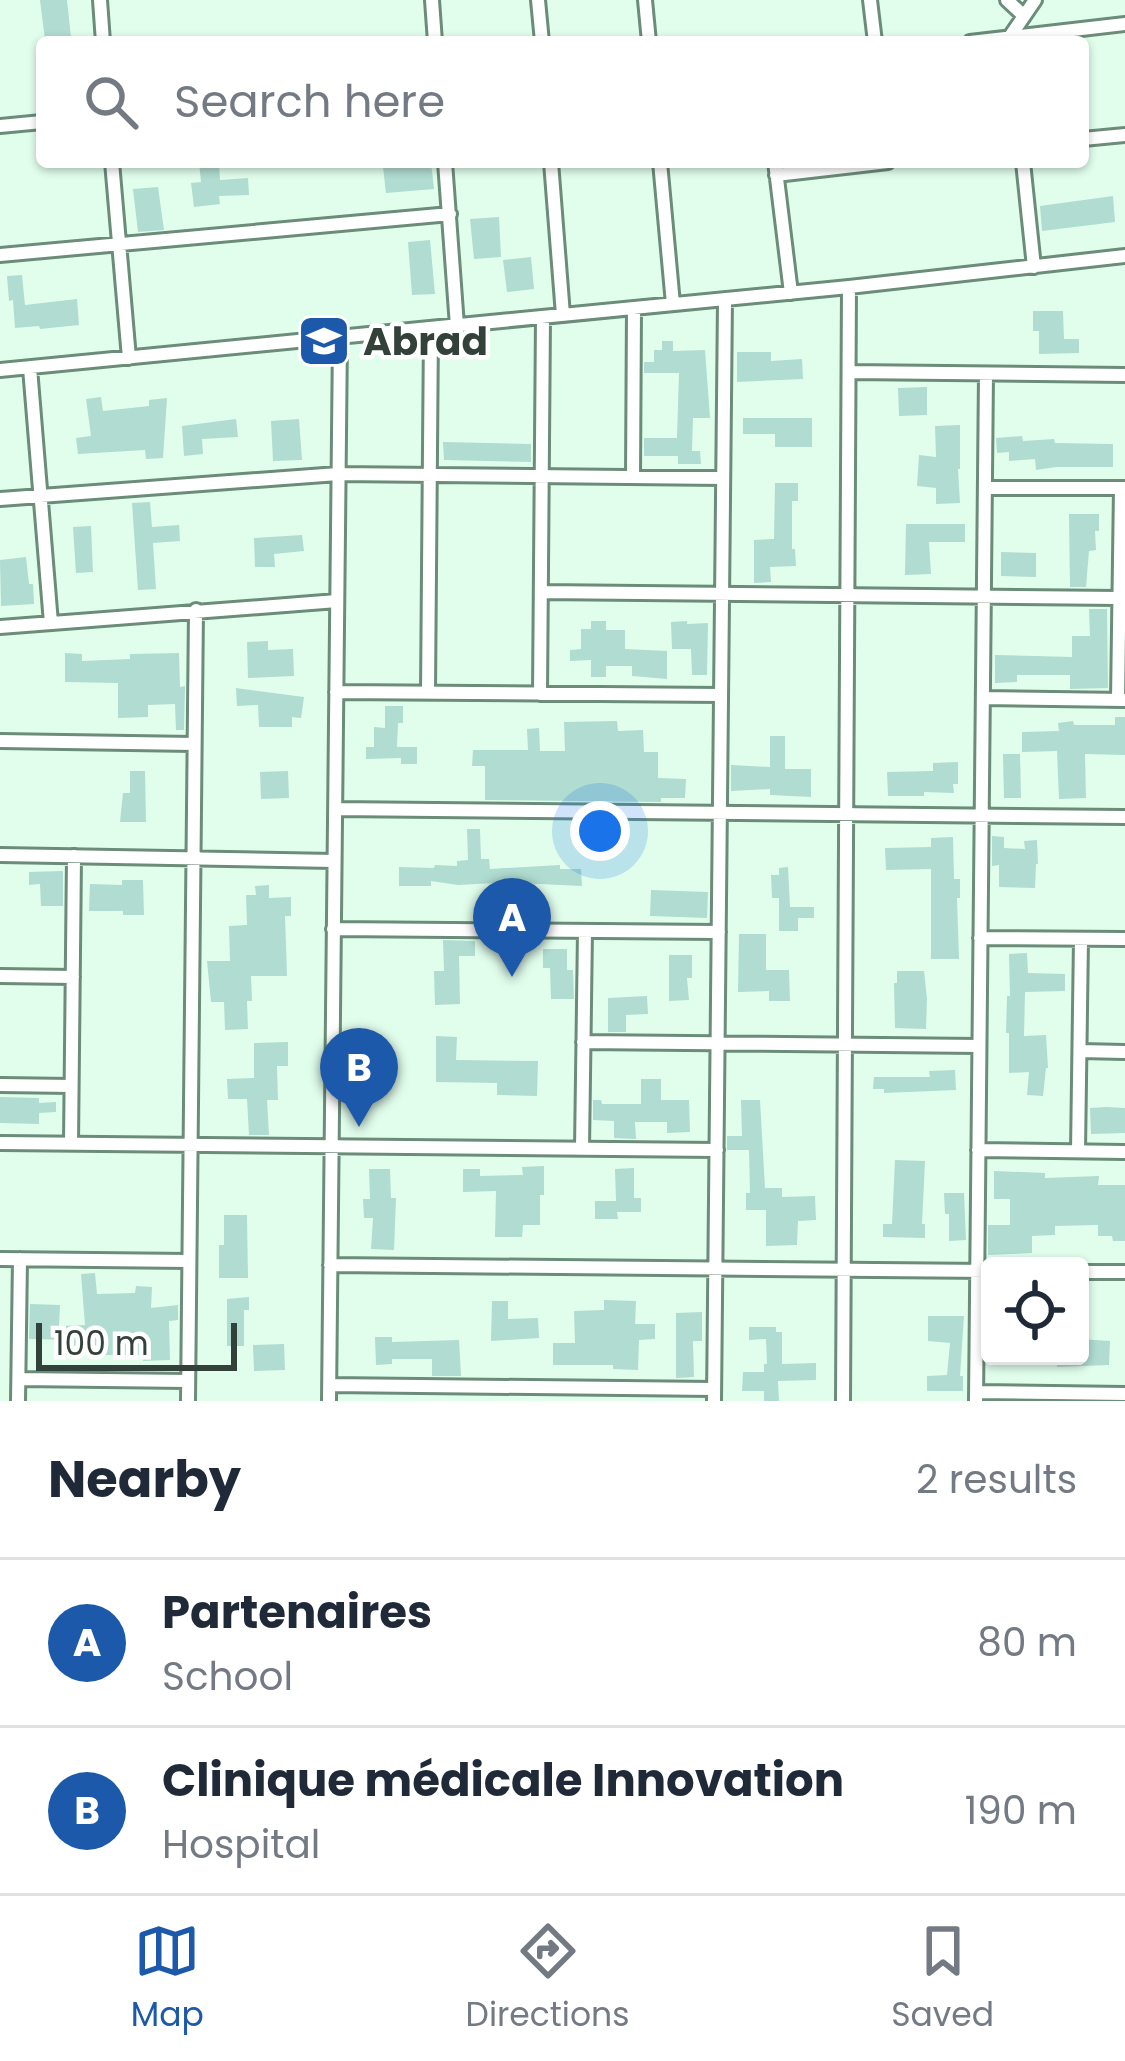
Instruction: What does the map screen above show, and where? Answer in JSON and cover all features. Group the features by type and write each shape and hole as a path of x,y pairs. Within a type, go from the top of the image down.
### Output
{"street":[{"path":"100,0 103,36"},
{"path":"432,0 435,36"},
{"path":"538,0 541,36"},
{"path":"645,0 648,36"},
{"path":"870,0 874,36"},
{"path":"1007,0 1023,15"},
{"path":"1010,36 1035,0"},
{"path":"1036,36 1125,24"},
{"path":"0,125 36,122"},
{"path":"1089,139 1125,135"},
{"path":"112,168 129,358"},
{"path":"446,168 457,326"},
{"path":"551,168 562,315"},
{"path":"661,168 674,304"},
{"path":"776,168 791,292"},
{"path":"1023,168 1034,266"},
{"path":"0,255 450,214"},
{"path":"0,370 1125,256"},
{"path":"843,1401 849,287"},
{"path":"329,1385 531,1394 714,1395 725,299"},
{"path":"633,477 634,308"},
{"path":"540,694 543,317"},
{"path":"428,692 431,328"},
{"path":"328,1401 340,337"},
{"path":"30,368 51,623"},
{"path":"849,372 1125,375"},
{"path":"983,1257 978,1150 986,374"},
{"path":"0,499 338,474 724,478"},
{"path":"983,698 1122,700 1123,488 985,488"},
{"path":"541,592 1119,598"},
{"path":"0,627 337,601"},
{"path":"188,1401 196,610"},
{"path":"336,692 721,695"},
{"path":"0,740 194,744"},
{"path":"334,809 1125,817"},
{"path":"0,855 334,861"},
{"path":"71,1144 74,856"},
{"path":"333,928 719,932"},
{"path":"582,1149 585,931"},
{"path":"980,938 1125,939"},
{"path":"1078,1151 1081,939"},
{"path":"0,976 73,976"},
{"path":"584,1042 980,1046"},
{"path":"1080,1051 1125,1052"},
{"path":"0,1085 71,1086"},
{"path":"0,1143 717,1150"},
{"path":"978,1150 1125,1151"},
{"path":"0,1259 189,1261"},
{"path":"18,1401 20,1259"},
{"path":"330,1265 981,1271"},
{"path":"1089,1272 1125,1272"},
{"path":"981,1318 976,1397 1125,1394"},
{"path":"19,1379 188,1381"}],"building":[{"path":"40,0 67,0 71,36 44,36"},
{"path":"200,168 219,168 220,180 248,178 249,195 219,196 220,204 194,207 191,183 201,182"},
{"path":"383,168 432,168 434,189 386,193"},
{"path":"158,187 164,230 138,232 133,189"},
{"path":"1113,196 1115,222 1042,231 1040,206"},
{"path":"499,217 501,257 474,259 470,219"},
{"path":"430,240 435,294 412,295 408,242"},
{"path":"531,257 534,289 507,292 503,260"},
{"path":"22,275 25,305 77,299 79,325 15,328 7,276"},
{"path":"1033,311 1063,311 1064,339 1079,339 1079,353 1039,354"},
{"path":"662,341 673,341 673,351 705,350 710,418 693,418 692,451 700,451 701,464 678,464 678,456 644,456 644,438 677,438 679,373 644,373 644,362 654,362 654,350 662,350"},
{"path":"737,352 771,352 771,361 802,359 803,379 737,382"},
{"path":"927,387 927,415 899,416 898,388"},
{"path":"101,397 103,411 149,406 149,400 167,398 163,458 146,459 145,450 78,454 76,438 91,436 86,399"},
{"path":"743,418 812,418 812,447 775,447 775,434 743,434"},
{"path":"236,419 238,437 202,439 203,454 184,456 182,426"},
{"path":"299,419 302,460 273,461 271,421"},
{"path":"960,425 960,503 936,504 936,488 917,486 919,455 936,457 935,426"},
{"path":"1022,436 1023,441 1113,444 1113,467 1036,470 1035,459 1009,461 1009,452 997,453 996,438"},
{"path":"443,442 531,444 531,462 444,460"},
{"path":"775,483 798,483 798,501 792,501 796,566 770,567 771,582 754,583 754,540 774,539"},
{"path":"150,502 152,527 179,525 180,541 153,543 156,589 138,590 132,503"},
{"path":"1069,514 1099,514 1086,587 1070,587"},
{"path":"906,524 965,524 965,542 929,542 931,574 905,575"},
{"path":"91,526 93,572 76,573 73,527"},
{"path":"302,535 304,551 274,554 275,567 255,567 254,538"},
{"path":"1001,552 1036,553 1036,577 1001,576"},
{"path":"26,557 34,604 1,606 0,560"},
{"path":"1089,609 1107,609 1108,688 1070,689 1070,675 1017,675 1017,682 995,683 995,655 1072,657 1072,636 1090,636"},
{"path":"591,621 606,621 606,630 625,630 625,649 667,651 667,679 632,676 632,666 606,666 606,677 591,677 591,660 570,661 570,650 581,649 581,629 591,629"},
{"path":"671,622 708,623 707,675 692,675 691,649 672,649"},
{"path":"268,641 268,650 293,649 294,676 248,678 247,642"},
{"path":"65,653 82,654 82,661 179,653 180,687 185,686 184,730 176,730 175,704 148,705 148,717 118,718 118,683 65,682"},
{"path":"236,688 304,697 301,718 292,717 292,727 259,727 258,705 237,706"},
{"path":"385,706 403,706 397,747 417,747 417,764 401,764 401,758 366,759 366,747 374,747 374,727 385,728"},
{"path":"1115,717 1125,717 1125,755 1085,754 1086,798 1059,799 1057,751 1022,752 1022,732 1059,731 1058,723 1073,721 1074,725 1115,725"},
{"path":"617,721 618,731 643,730 644,752 658,752 658,778 686,779 685,798 661,798 661,802 485,800 485,766 472,766 473,750 528,750 527,729 539,728 540,751 565,751 564,722"},
{"path":"770,736 785,736 785,769 811,769 811,797 770,795 770,789 731,791 731,765 770,767"},
{"path":"1003,754 1020,754 1021,798 1004,798"},
{"path":"958,762 954,793 888,796 887,772 933,771 933,763"},
{"path":"130,771 145,771 146,822 120,822 123,793 130,793"},
{"path":"288,771 289,798 261,799 260,772"},
{"path":"467,829 480,829 481,859 489,859 490,869 560,865 560,869 581,869 582,886 518,883 518,920 497,920 496,883 431,881 431,886 399,886 399,867 457,866 457,861 468,860"},
{"path":"992,836 1004,837 1004,848 1025,849 1024,841 1037,840 1035,888 999,887 999,865 992,866"},
{"path":"953,837 954,879 960,879 959,959 931,959 931,869 886,870 885,848 931,847 931,838"},
{"path":"788,867 790,907 814,907 814,918 798,918 798,931 779,931 779,898 772,898 771,875"},
{"path":"63,871 63,906 41,906 40,884 29,885 29,872"},
{"path":"122,880 143,880 144,915 89,911 90,884 122,885"},
{"path":"269,885 269,898 291,897 291,916 285,916 287,976 251,976 248,1029 225,1030 224,1002 211,1002 207,961 230,961 229,926 247,925 246,895 256,895 255,886"},
{"path":"651,890 708,892 707,918 650,916"},
{"path":"739,934 766,934 766,970 789,970 790,1001 769,1001 769,991 738,992"},
{"path":"443,940 475,941 475,956 459,956 460,1004 435,1005 434,971 444,971"},
{"path":"543,949 567,949 574,999 551,999 550,968 543,968"},
{"path":"1027,953 1028,973 1065,974 1065,991 1025,992 1024,1036 1046,1035 1048,1068 1043,1096 1027,1095 1029,1072 1009,1073 1009,954"},
{"path":"669,955 692,955 689,1000 669,1001"},
{"path":"897,971 924,971 926,1029 895,1028"},
{"path":"647,996 648,1014 626,1015 626,1032 608,1032 608,998"},
{"path":"436,1036 457,1037 456,1060 538,1061 537,1096 497,1095 497,1083 436,1082"},
{"path":"288,1042 288,1066 277,1066 278,1100 267,1100 269,1135 249,1135 247,1099 228,1099 227,1079 254,1078 254,1043"},
{"path":"955,1070 956,1090 884,1093 884,1089 873,1089 874,1077 930,1077 929,1071"},
{"path":"641,1079 661,1079 661,1100 689,1100 690,1132 667,1133 667,1122 635,1122 636,1139 614,1138 614,1121 593,1120 593,1100 641,1104"},
{"path":"0,1097 56,1102 56,1112 39,1113 39,1124 0,1123"},
{"path":"741,1100 760,1100 765,1188 782,1188 782,1197 815,1196 816,1220 798,1221 797,1245 766,1246 766,1210 746,1210 749,1150 727,1150 727,1136 742,1136"},
{"path":"1090,1108 1125,1108 1125,1133 1091,1134"},
{"path":"895,1160 925,1161 925,1238 883,1237 883,1224 892,1224"},
{"path":"544,1166 540,1225 523,1225 522,1237 495,1237 496,1191 463,1192 463,1169 480,1169 480,1176 523,1175 522,1167"},
{"path":"634,1168 634,1198 641,1198 641,1212 617,1212 618,1219 595,1219 595,1201 616,1201 615,1169"},
{"path":"369,1169 390,1169 391,1198 396,1198 394,1250 371,1249 373,1218 364,1218 363,1199 370,1199"},
{"path":"994,1171 1045,1173 1045,1178 1099,1176 1098,1185 1125,1185 1125,1241 1098,1236 1098,1225 1055,1226 1055,1235 1032,1236 1032,1253 988,1255 988,1225 1010,1225 1010,1199 994,1199"},
{"path":"944,1193 964,1193 966,1240 949,1241"},
{"path":"224,1215 247,1215 248,1278 219,1278"},
{"path":"95,1273 97,1294 135,1293 136,1286 152,1287 151,1308 178,1305 178,1320 169,1321 170,1360 104,1355 104,1345 74,1346 74,1340 29,1339 30,1304 60,1305 59,1326 85,1325 81,1274"},
{"path":"249,1297 249,1310 244,1310 244,1346 227,1346 227,1299"},
{"path":"604,1300 636,1301 635,1324 655,1324 655,1339 639,1340 638,1370 553,1365 553,1343 575,1343 574,1311 604,1310"},
{"path":"492,1301 508,1301 508,1319 538,1318 539,1338 491,1341"},
{"path":"702,1312 702,1341 693,1341 694,1377 676,1378 676,1313"},
{"path":"928,1316 964,1316 963,1391 927,1391 927,1376 947,1375 950,1343 928,1341"},
{"path":"749,1327 776,1327 776,1332 782,1332 782,1364 816,1363 816,1380 778,1381 779,1401 764,1401 764,1391 742,1391 743,1372 764,1372 767,1364 766,1339 749,1340"},
{"path":"375,1337 392,1337 392,1342 459,1340 461,1376 432,1376 432,1359 392,1359 392,1364 376,1365"},
{"path":"1089,1340 1110,1341 1109,1365 1057,1367 1089,1365"},
{"path":"284,1344 285,1370 254,1371 253,1345"}],"place":[{"name":"Abrad","path":"324,341"},
{"name":"Partenaires","path":"512,977"},
{"name":"Clinique médicale Innovation","path":"359,1127"}]}
